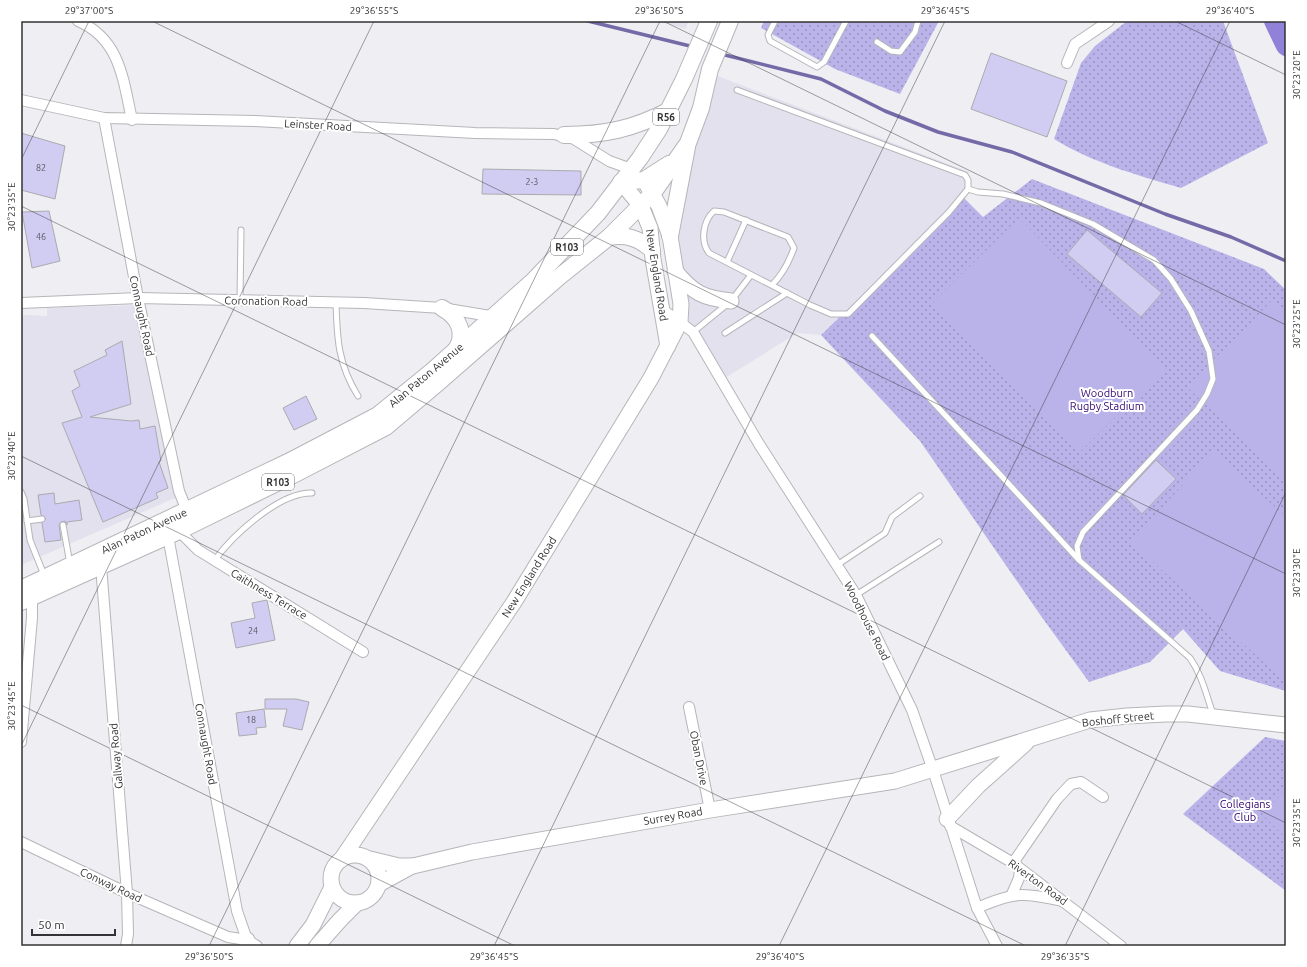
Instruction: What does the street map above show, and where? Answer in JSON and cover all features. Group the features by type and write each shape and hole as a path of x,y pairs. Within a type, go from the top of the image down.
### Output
{"main road":[{"name":"Alan Paton Avenue","path":"25,596 45,577 288,462 378,415 455,352 559,277 608,237 653,194 688,143 701,108 710,69 730,21"},
{"name":"Alan Paton Avenue","path":"25,596 101,566 174,534 386,427 502,319 598,213 648,147 670,110 706,28"},
{"path":"564,135 590,135 616,131 640,124 670,110"},
{"path":"670,236 688,143"},
{"path":"626,175 644,180 677,159"},
{"path":"608,237 617,236 634,238 652,250"},
{"path":"442,308 455,317 460,330 460,344 455,352"}],"street":[{"path":"78,21 91,26 99,32 113,53 122,72 132,120"},
{"path":"1067,63 1075,44 1109,21"},
{"name":"Leinster Road","path":"21,100 104,118 132,120 255,121 564,135 579,142 626,175"},
{"name":"Connaught Road","path":"104,118 138,298 179,490 187,511"},
{"name":"Leinster Road","path":"609,162 626,175"},
{"name":"New England Road","path":"626,175 650,228 652,250 668,346"},
{"name":"New England Road","path":"342,860 514,602 651,378 680,322 681,304 670,236 653,194 644,180"},
{"path":"676,271 687,285 697,293 710,299 731,300"},
{"name":"Coronation Road","path":"21,303 138,298 336,302 442,308 502,319"},
{"name":"Woodhouse Road","path":"662,309 693,332 759,444 856,595 912,710 933,770 976,908 997,946"},
{"name":"Connaught Road","path":"174,534 237,912 251,944"},
{"name":"Caithness Terrace","path":"174,534 214,561 363,652"},
{"name":"Gallway Road","path":"101,566 127,894 128,934 126,946"},
{"path":"21,742 25,596"},
{"name":"Oban Drive","path":"689,707 710,810"},
{"name":"Boshoff Street","path":"933,770 1076,723 1127,716 1166,714 1214,717 1286,725"},
{"path":"949,822 978,786 1030,739"},
{"name":"Surrey Road","path":"368,858 397,866 413,866 472,852 710,810 888,782 933,770"},
{"path":"1012,894 1016,888 1017,866 1057,799 1071,784 1081,782 1103,797"},
{"name":"New England Road","path":"368,858 367,836 380,803"},
{"name":"Riverton Road","path":"949,822 1017,866 1121,946"},
{"name":"Conway Road","path":"21,842 127,894 228,937 251,944"},
{"path":"297,946 313,926 332,886 332,875 334,869 342,860 353,855 368,858 378,871 379,884 377,890 369,899 357,903 351,903 340,897 332,886"},
{"name":"Surrey Road","path":"379,884 413,866"},
{"path":"976,908 1012,894 1038,896 1067,903"},
{"path":"317,946 357,903"}],"lane":[{"path":"775,21 768,35 770,41 817,67 824,62 846,21"},
{"path":"877,42 891,52 900,52 915,32 918,21"},
{"path":"737,90 965,175 968,180 968,188 949,212 848,314 831,314 787,293 709,253 705,247 704,231 714,211 724,212 788,237 793,243 794,248 788,264 780,277 772,285"},
{"path":"968,188 978,192 1003,194 1041,203 1093,224 1154,260 1171,279 1191,311 1209,351 1213,379 1198,410 1083,532 1077,546 1079,560"},
{"path":"727,262 746,220"},
{"path":"240,300 241,230"},
{"path":"693,332 731,300 751,275"},
{"path":"725,333 787,293"},
{"path":"336,302 339,351 349,382 358,396"},
{"path":"872,336 1079,560 1190,658 1198,669 1204,683 1214,717"},
{"path":"21,492 30,540 45,577"},
{"path":"214,561 234,536 258,516 280,503 305,492 312,493"},
{"path":"837,565 885,533 892,517 920,496"},
{"path":"27,521 42,519"},
{"path":"63,525 70,565"},
{"path":"856,595 939,542"}],"shaded area":[{"path":"658,21 688,21 686,29"},
{"path":"715,75 969,172 965,195 821,335 797,333 725,378 690,325 671,207"},
{"path":"137,305 175,498 21,565 21,317 25,315 47,316 47,308"}],"green space":[{"path":"764,21 939,21 900,94 835,69 761,28"},
{"path":"1127,21 1223,21 1268,143 1181,188 1100,162 1054,139 1081,63 1095,46"},
{"name":"Woodburn Rugby Stadium","path":"1032,179 1264,269 1286,290 1286,691 1220,671 1183,629 1150,662 1089,682 1041,616 920,441 821,335 964,198 983,217"},
{"path":"1019,218 1165,369 1079,453 933,302"},
{"path":"1271,301 1286,315 1286,479 1189,389"},
{"path":"1213,451 1286,517 1286,674 1282,679 1131,542"},
{"name":"Collegians Club","path":"1265,737 1286,741 1286,891 1183,814"},
{"path":"1286,789 1286,838 1262,814"}],"building":[{"path":"991,53 1067,81 1047,137 971,109"},
{"path":"21,133 65,146 55,199 21,190"},
{"path":"483,169 581,171 581,195 482,194"},
{"path":"49,211 60,261 32,268 22,212"},
{"path":"1087,230 1162,293 1141,317 1067,254"},
{"path":"122,341 131,404 90,417 131,421 139,420 140,429 155,426 161,461 159,462 168,488 156,493 158,498 103,522 62,423 82,417 72,391 80,386 74,371 107,355 105,350"},
{"path":"306,396 317,419 294,430 283,408"},
{"path":"1156,460 1176,479 1142,514 1123,495"},
{"path":"54,493 55,504 79,500 82,520 67,522 67,525 65,521 61,522 59,525 61,540 45,542 42,523 46,519 41,515 38,495"},
{"path":"267,600 275,640 236,648 231,623 255,618 252,603"},
{"path":"265,699 296,699 309,702 302,730 283,726 287,709 265,709"},
{"path":"264,709 266,727 256,728 257,734 239,736 236,713"}],"waterway":[{"path":"588,21 694,47"},
{"path":"1274,21 1286,46"},
{"path":"721,54 821,79 885,111 938,132 1012,152 1165,214 1231,237 1286,261"}]}
